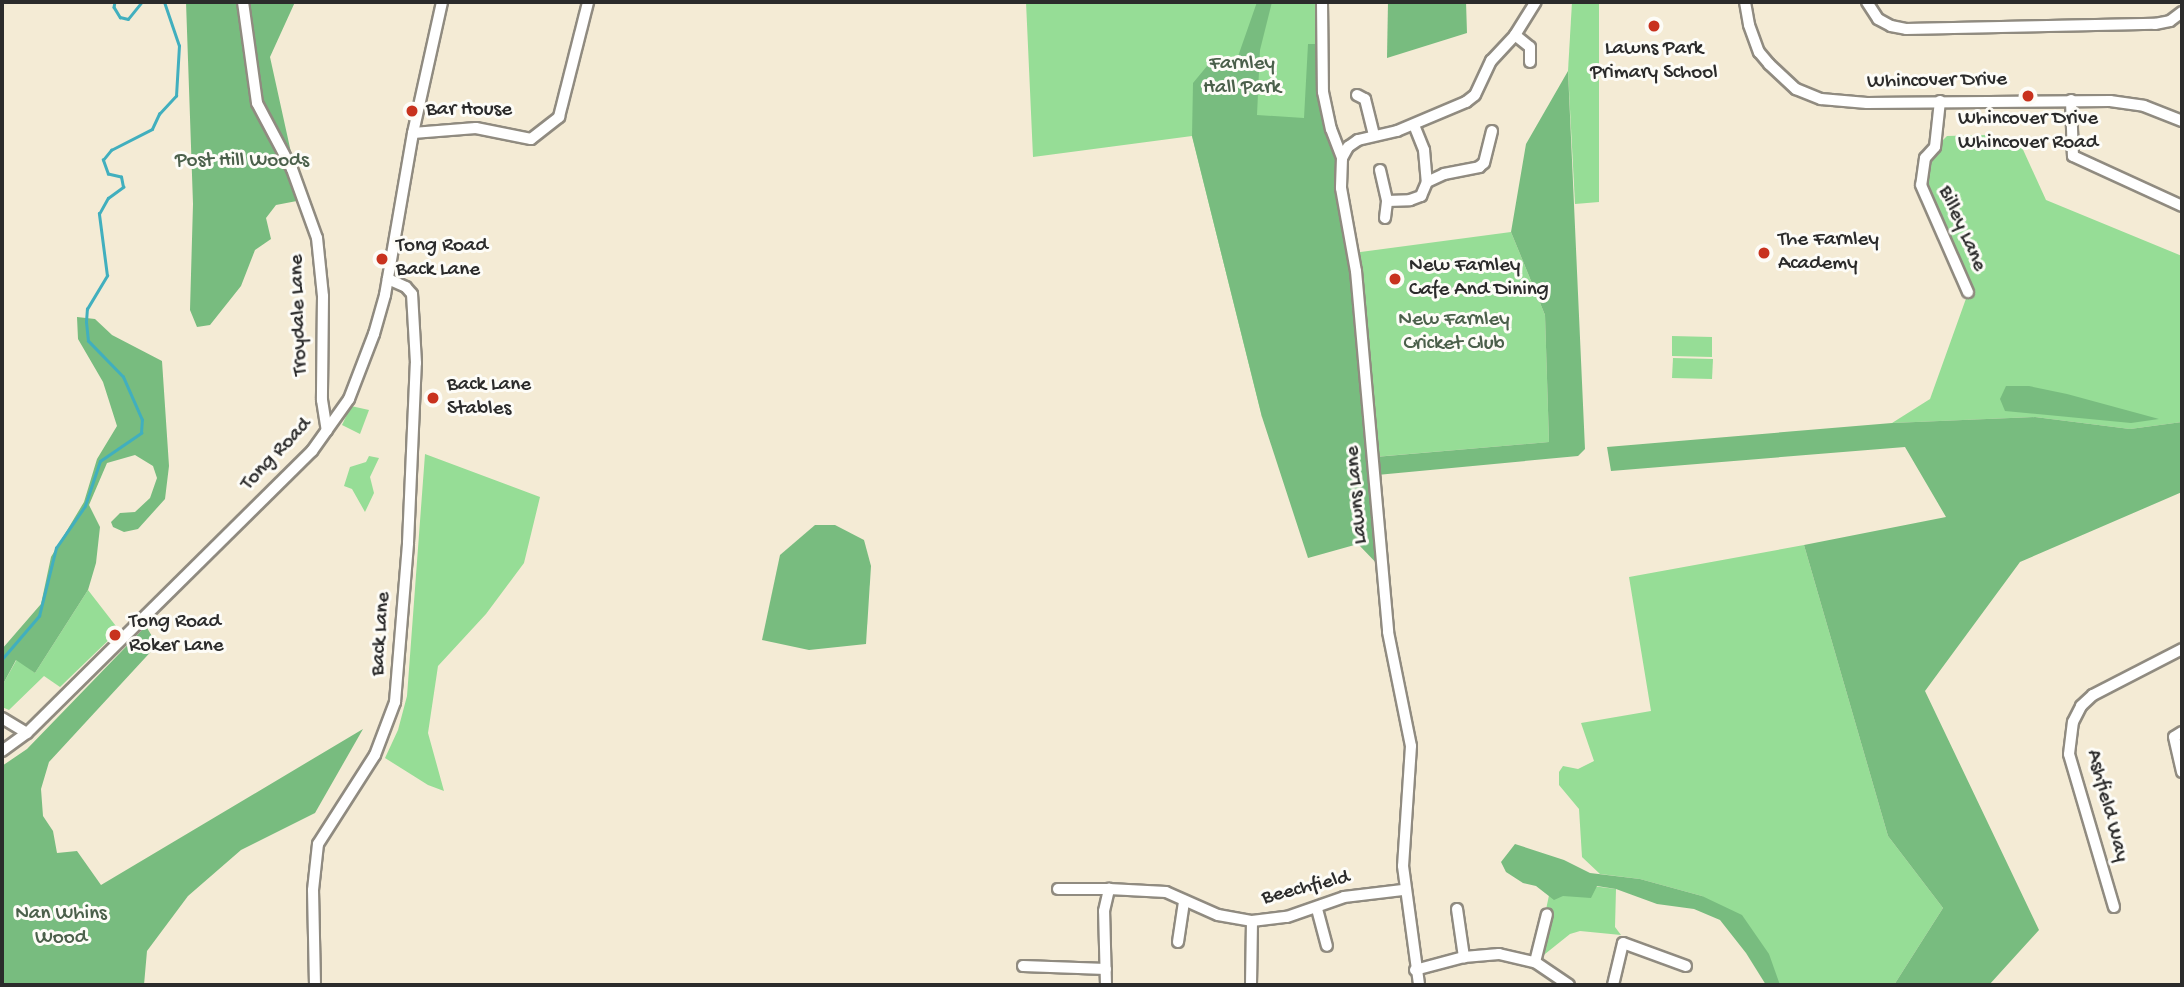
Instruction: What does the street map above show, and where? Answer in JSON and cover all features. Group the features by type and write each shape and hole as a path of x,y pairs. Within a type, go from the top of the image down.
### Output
{"street":[{"name":"Troydale Lane","path":"243,2 257,103 292,169 317,238 323,296 322,400 327,430"},
{"name":"Tong Road","path":"2,751 27,733 312,451 349,398 374,334 388,279 413,133 442,2"},
{"path":"413,133 476,128 531,139 559,117 589,2"},
{"name":"Lawns Lane","path":"1322,2 1323,92 1331,129 1342,158 1341,188 1356,271 1390,652 1410,746 1403,890 1419,985"},
{"path":"1342,158 1348,147 1374,134 1397,131 1414,125 1436,112 1466,102 1475,95 1491,61 1515,35 1533,2"},
{"name":"Whincover Drive","path":"1745,2 1749,25 1759,52 1780,77 1796,89 1840,103 2071,100 2144,106 2182,121"},
{"path":"1867,2 1878,19 1906,29 2119,25 2170,21 2182,12"},
{"path":"1515,35 1530,47 1530,62"},
{"path":"1374,134 1361,97 1376,93"},
{"path":"2071,100 2073,156 2182,206"},
{"name":"Billey Lane","path":"1940,101 1935,147 1925,158 1921,185 1968,292"},
{"path":"1387,201 1410,200 1421,196 1427,182 1424,150 1414,125"},
{"path":"1427,182 1454,171 1479,167 1483,163 1492,131"},
{"path":"1380,170 1387,201 1385,218"},
{"name":"Back Lane","path":"315,985 313,890 318,844 375,755 396,702 408,543 416,363 412,294 406,287 388,279"},
{"name":"Ashfield Way","path":"2114,907 2069,754 2073,722 2081,706 2092,695 2182,649"},
{"path":"2,718 27,733"},
{"path":"2182,732 2174,737 2182,772"},
{"name":"Beechfield","path":"1058,889 1166,891 1184,902 1218,915 1252,921 1287,917 1317,909 1344,897 1403,890"},
{"path":"1106,985 1104,911 1109,889"},
{"path":"1178,942 1184,902"},
{"path":"1317,909 1327,946"},
{"path":"1461,912 1464,957"},
{"path":"1535,962 1547,914"},
{"path":"1251,985 1252,921"},
{"path":"1613,985 1623,943 1686,965"},
{"path":"1415,970 1464,957 1499,954 1535,962 1557,981 1569,985"},
{"path":"1023,966 1106,969"}],"green space":[{"name":"Post Hill Woods","path":"186,2 295,2 270,57 292,157 291,166 302,200 276,205 266,218 271,239 255,250 241,286 210,325 197,327 190,310 193,204"},
{"name":"Farnley Hall Park","path":"1026,2 1322,2 1323,59 1262,417 1192,136 1033,157"},
{"name":"Farnley Hall Park","path":"1257,2 1272,2 1260,50 1257,115 1304,118 1308,44 1315,44 1317,59 1323,59 1337,142 1375,457 1549,442 1545,315 1511,232 1526,144 1568,71 1585,449 1578,456 1377,475 1384,571 1358,544 1308,558 1262,417 1192,136 1193,83 1212,60 1235,65"},
{"path":"1388,2 1466,2 1467,33 1387,58"},
{"path":"1572,2 1599,2 1599,202 1575,204 1568,71"},
{"path":"1987,135 1990,147 2020,143 2046,200 2182,256 2182,422 2130,429 2035,417 1892,423 1930,399 1968,293 1921,185 1925,158 1947,136"},
{"name":"New Farnley Cricket Club","path":"1511,232 1545,315 1549,442 1374,457 1353,253"},
{"path":"77,317 95,319 112,335 162,361 169,466 165,499 138,529 124,532 113,527 111,522 120,513 135,512 150,498 157,478 153,466 135,455 107,463 89,505 100,527 96,563 88,590 35,673 16,660 2,686 2,649 41,604 51,557 84,502 97,459 117,426 103,382 78,339"},
{"path":"1672,336 1712,337 1712,357 1672,356"},
{"path":"1673,358 1713,359 1712,379 1672,378"},
{"path":"2006,386 2029,386 2067,394 2159,419 2131,423 2005,411 2000,399"},
{"path":"351,406 369,410 360,434 342,425"},
{"path":"2035,417 2130,429 2182,422 2182,492 2020,562 1925,691 2039,930 1989,985 1894,985 1943,908 1888,836 1804,545 1946,517 1905,447 1611,471 1607,447 1892,423"},
{"path":"425,454 540,497 524,563 486,614 438,666 428,733 444,791 428,785 385,758 398,730 407,696"},
{"path":"369,456 379,458 370,477 374,493 365,512 352,489 344,486 350,467 366,462"},
{"path":"815,525 835,525 864,540 871,566 866,644 809,650 762,640 780,555"},
{"path":"1804,545 1888,836 1943,908 1894,985 1780,985 1702,896 1640,879 1600,874 1582,857 1579,809 1559,785 1559,772 1563,766 1578,769 1594,761 1581,723 1651,711 1629,577"},
{"path":"88,590 119,630 60,687 44,676 9,710 2,707 2,686 17,659 35,673"},
{"name":"Nan Whins Wood","path":"146,626 157,645 49,762 41,789 43,816 53,831 57,853 77,851 101,885 363,729 315,813 241,850 188,896 147,951 144,985 2,985 2,766 27,749"},
{"path":"1515,844 1564,860 1590,873 1640,879 1702,896 1742,915 1769,954 1780,985 1766,985 1746,953 1720,920 1694,909 1657,904 1616,889 1597,886 1591,898 1563,896 1554,900 1536,886 1523,883 1506,872 1501,862"},
{"path":"1552,881 1616,889 1615,927 1621,935 1580,931 1570,934 1535,962"}],"waterway":[{"path":"115,2 114,7 120,17 128,19 142,2"},
{"path":"2,659 39,616 56,548 85,506 100,461 141,433 142,420 123,377 88,341 86,322 87,309 107,276 99,214 108,198 123,187 121,177 108,174 103,160 111,150 152,129 159,114 176,96 179,46 164,2"}],"place":[{"name":"Lawns Park Primary School","path":"1654,26"},
{"name":"Whincover Drive Whincover Road","path":"2028,96"},
{"name":"Bar House","path":"412,111"},
{"name":"The Farnley Academy","path":"1764,253"},
{"name":"Tong Road Back Lane","path":"382,259"},
{"name":"New Farnley Cafe And Dining","path":"1395,279"},
{"name":"Back Lane Stables","path":"433,398"},
{"name":"Tong Road Roker Lane","path":"115,635"}]}
